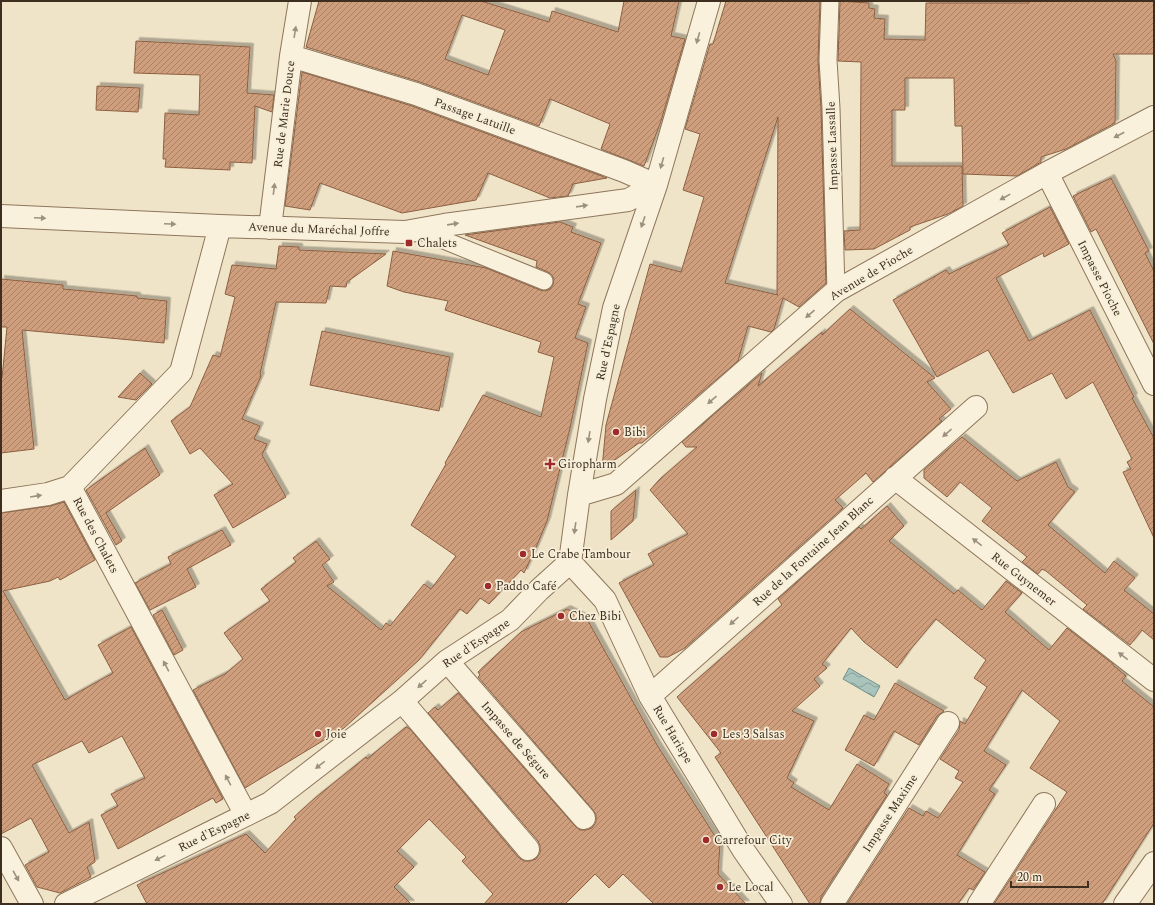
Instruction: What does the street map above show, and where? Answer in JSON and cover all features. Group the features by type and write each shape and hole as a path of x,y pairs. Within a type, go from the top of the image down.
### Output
{"street":[{"name":"Rue de Marie Douce","path":"270,228 291,56 300,1"},
{"name":"Rue d'Espagne","path":"66,904 270,803 402,701 447,660 510,620 539,590 570,562 579,495 595,399 614,308 656,185 709,1"},
{"name":"Impasse Lassalle","path":"830,1 828,60 831,108 836,291"},
{"name":"Passage Latuille","path":"291,56 416,94 624,171 656,185"},
{"name":"Avenue de Pioche","path":"579,495 616,484 836,291 1047,173 1154,117"},
{"name":"Impasse Pioche","path":"1047,173 1154,384"},
{"name":"Avenue du Maréchal Joffre","path":"1,216 270,228 405,232 628,200 656,185"},
{"name":"Rue des Chalets","path":"220,226 182,372 70,487 246,815"},
{"path":"419,230 544,281"},
{"name":"Rue de la Fontaine Jean Blanc","path":"650,696 976,407"},
{"name":"Rue Guynemer","path":"895,478 1154,680"},
{"path":"1,501 48,494 70,487"},
{"name":"Rue Harispe","path":"570,562 605,600 650,696 744,851 781,904"},
{"name":"Impasse de Ségure","path":"447,660 584,818"},
{"path":"402,701 528,849"},
{"name":"Impasse Maxime","path":"832,904 948,723"},
{"path":"979,904 1044,804"},
{"path":"1,848 32,904"},
{"path":"1125,904 1154,863"}],"water":[{"path":"849,668 880,686 874,697 843,679"}],"building":[{"path":"319,1 481,1 549,22 552,11 618,32 624,1 679,1 671,36 685,39 661,121 644,166 601,149 610,124 550,99 539,126 420,82 306,47","holes":["462,15 505,30 488,75 445,59"]},
{"path":"726,1 820,1 818,61 821,108 826,283 799,307 783,298 774,329 771,332 748,326 738,361 642,443 639,443 602,469 606,425 650,264 681,272 704,197 683,190 700,134 685,129 710,44 713,44","holes":["778,117 778,295 725,283"]},
{"path":"840,1 869,3 869,8 875,9 874,18 885,19 884,39 925,40 926,3 1154,1 1154,54 1113,54 1116,61 1115,123 1066,149 1041,157 1041,162 1017,176 963,174 962,126 955,126 954,78 905,78 905,110 892,110 892,166 962,166 963,206 948,214 910,227 910,230 874,249 845,250 844,231 860,230 861,62 838,61"},
{"path":"136,41 250,47 247,93 274,95 272,112 255,106 252,163 230,162 230,170 165,167 166,159 163,159 165,113 199,115 200,75 134,73"},
{"path":"302,72 412,106 607,178 573,184 568,196 550,198 488,173 476,200 402,213 320,183 310,210 285,206"},
{"path":"97,86 140,88 138,112 96,110"},
{"path":"1111,178 1149,251 1145,253 1154,271 1154,344 1096,229 1091,232 1073,196"},
{"path":"1050,207 1069,244 1044,257 1043,253 996,278 1029,341 1090,310 1134,397 1132,398 1154,438 1154,538 1123,472 1131,469 1127,462 1132,459 1093,382 1066,399 1052,373 1013,393 988,350 937,377 893,300 946,270 949,274 1009,245 1002,233"},
{"path":"560,222 573,227 571,232 601,243 578,304 586,307 575,338 588,343 570,428 547,521 524,573 521,570 489,604 480,598 467,614 460,609 419,660 344,728 245,788 193,690 225,674 243,659 224,633 270,601 261,589 296,562 293,558 316,541 330,559 322,565 334,582 327,586 381,630 386,623 390,626 424,584 431,589 456,556 411,525 483,395 541,417 554,357 538,352 541,342 445,310 448,301 404,292 387,286 393,251 486,268 540,290 546,291 553,285 554,279 548,272 536,267 537,261 465,235"},
{"path":"279,246 299,247 299,250 386,254 347,282 346,287 330,286 326,303 276,302 260,374 261,376 242,419 260,426 254,439 267,444 262,455 286,497 233,528 214,495 233,484 200,448 190,454 171,421 190,407 213,355 220,357 235,297 225,294 232,265 276,269"},
{"path":"1,279 63,285 63,289 137,296 137,298 167,301 164,343 22,330 34,449 1,453 1,378 7,327 1,327"},
{"path":"850,309 935,378 927,382 951,409 939,419 942,421 873,482 866,473 835,500 843,508 685,648 668,657 660,657 619,583 654,565 648,554 688,534 650,490 660,479 697,447 686,447 682,442 762,373 758,386 822,332 822,335"},
{"path":"322,331 450,357 439,411 310,385"},
{"path":"140,373 152,384 136,400 118,397"},
{"path":"962,437 1017,481 1056,462 1068,487 1075,492 1048,525 1105,573 1114,561 1135,578 1124,590 1154,614 1154,640 1142,630 1130,645 1083,609 1087,605 1046,571 1042,569 1038,574 1022,562 1027,557 982,521 992,508 960,482 947,497 924,478 924,470"},
{"path":"145,448 160,475 106,513 122,541 116,545 86,490"},
{"path":"636,490 633,521 611,540 611,511"},
{"path":"64,502 95,560 60,580 58,577 50,581 3,591 65,700 113,673 98,645 131,627 223,799 216,803 213,798 118,849 101,815 118,806 111,794 145,778 122,736 89,753 82,741 32,765 69,833 89,822 95,862 87,867 91,877 60,893 37,887 25,865 49,852 31,818 1,834 1,513 50,506"},
{"path":"887,506 904,526 889,541 954,594 958,590 982,610 1006,581 1022,593 1005,612 1049,650 1067,628 1113,664 1126,676 1122,681 1154,707 1154,823 1102,904 994,904 1067,792 1030,768 1060,721 1022,690 984,751 1006,765 989,790 995,794 957,855 985,872 973,890 969,888 958,904 847,904 909,808 923,816 926,811 938,818 963,782 955,778 959,771 940,759 959,730 960,721 965,724 987,687 974,678 986,660 936,619 897,668 864,642 851,628 822,664 827,668 814,679 820,686 792,711 814,721 787,778 794,783 791,787 829,810 857,764 889,784 884,793 887,795 821,897 820,904 810,904 715,757 721,753 677,697 782,605 778,599 859,527 861,529"},
{"path":"222,530 231,545 187,569 196,587 150,610 135,583 171,564 168,557"},
{"path":"567,609 587,619 657,745 720,844 718,874 746,904 654,904 623,874 609,888 595,874 565,904 484,904 493,894 462,861 466,857 429,819 397,851 414,867 394,887 411,904 147,904 137,885 246,834 265,853 296,819 294,817 315,798 366,757 367,759 406,727 410,729 518,857 524,861 536,859 540,853 538,841 428,713 435,707 438,710 458,693 575,826 580,830 592,828 596,822 596,815 593,810 478,677 480,675 478,672 521,632"},
{"path":"162,610 183,650 174,655 153,615"},
{"path":"895,683 944,711 937,716 919,745 894,731 874,766 845,750 864,715 874,720"}],"place":[{"name":"Chalets","path":"409,243"},
{"name":"Bibi","path":"616,432"},
{"name":"Giropharm","path":"550,464"},
{"name":"Le Crabe Tambour","path":"523,554"},
{"name":"Paddo Café","path":"488,586"},
{"name":"Chez Bibi","path":"561,616"},
{"name":"Joie","path":"318,734"},
{"name":"Les 3 Salsas","path":"714,734"},
{"name":"Carrefour City","path":"706,840"},
{"name":"Le Local","path":"720,887"}]}
